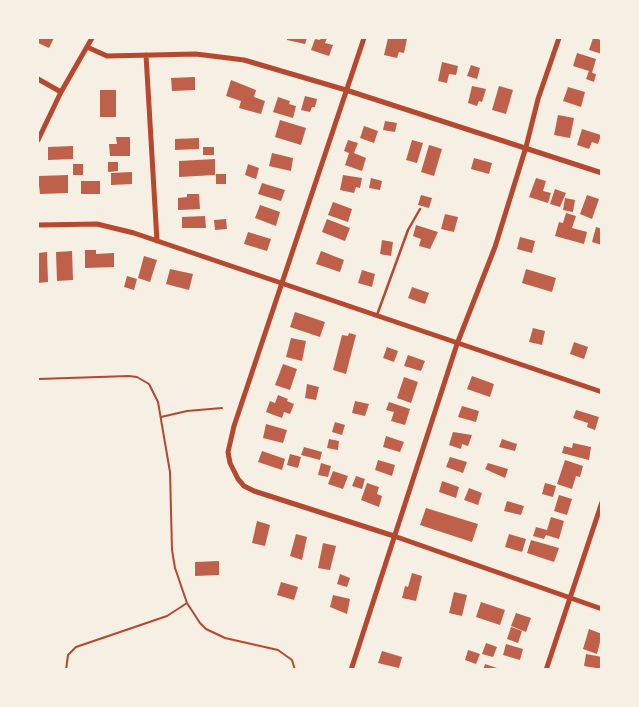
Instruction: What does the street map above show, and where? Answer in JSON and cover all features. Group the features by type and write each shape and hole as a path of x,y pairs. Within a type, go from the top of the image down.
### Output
{"street":[{"path":"38,140 61,92 92,38"},
{"path":"364,38 281,283 230,442 230,463 244,486 602,609"},
{"path":"351,670 457,344 481,287 526,147 538,98 559,38"},
{"path":"87,48 106,56 196,54 244,60 346,90 602,172"},
{"path":"146,55 157,241"},
{"path":"38,79 61,92"},
{"path":"38,225 97,224 157,241 602,392"},
{"path":"546,670 602,502"}],"lane":[{"path":"376,316 408,230 420,209"}],"path":[{"path":"38,379 137,377 150,384 154,390 161,417 170,472 172,550 177,574 188,603 200,623 206,629 225,638 278,650 292,660 295,670"},
{"path":"161,417 187,411 222,408"},
{"path":"66,670 68,655 76,648 167,616 188,603"}],"building":[{"path":"38,38 54,38 49,48 38,43"},
{"path":"287,38 307,38 305,44 287,40"},
{"path":"321,38 327,38 325,43 333,45 329,56 311,50 315,39 320,40"},
{"path":"388,38 407,39 404,53 399,52 397,58 384,55"},
{"path":"593,38 602,40 602,54 589,50"},
{"path":"577,53 596,59 592,73 596,74 594,82 586,79 589,71 573,66"},
{"path":"442,62 458,66 456,75 449,74 447,83 438,81"},
{"path":"471,65 480,68 477,79 467,76"},
{"path":"195,77 195,90 172,91 171,78"},
{"path":"231,80 256,90 254,97 265,101 261,114 239,108 241,101 226,96"},
{"path":"472,86 486,89 482,102 479,101 477,106 468,103"},
{"path":"499,86 513,90 506,114 492,110"},
{"path":"568,87 585,92 581,107 563,101"},
{"path":"100,90 116,90 116,117 100,117"},
{"path":"305,96 317,99 315,107 312,107 310,112 301,110"},
{"path":"278,97 290,101 289,104 296,106 293,118 273,112"},
{"path":"558,115 574,118 570,138 554,135"},
{"path":"280,120 306,128 301,145 275,137"},
{"path":"385,121 397,123 395,132 383,130"},
{"path":"364,126 378,131 374,143 360,138"},
{"path":"582,129 601,135 598,144 592,142 589,149 577,145"},
{"path":"116,137 130,137 130,156 110,156 109,144 117,144"},
{"path":"199,138 199,149 175,150 175,139"},
{"path":"348,140 358,143 354,153 366,158 362,171 345,165 349,153 344,151"},
{"path":"412,140 423,143 417,163 406,160"},
{"path":"429,145 442,149 434,176 421,172"},
{"path":"73,146 73,159 48,160 48,147"},
{"path":"203,147 214,147 214,155 203,155"},
{"path":"272,153 293,158 291,171 269,166"},
{"path":"474,158 492,163 489,174 471,169"},
{"path":"215,159 215,175 179,177 179,161"},
{"path":"108,162 118,162 118,171 108,172"},
{"path":"73,164 83,164 83,175 73,175"},
{"path":"248,164 259,168 256,179 245,175"},
{"path":"132,172 132,184 111,185 111,173"},
{"path":"216,174 226,174 226,184 216,184"},
{"path":"68,175 68,193 40,194 38,176"},
{"path":"343,175 362,178 360,188 356,187 354,193 340,190"},
{"path":"371,178 382,181 380,190 369,188"},
{"path":"536,178 546,181 543,191 551,193 548,203 529,197"},
{"path":"81,181 100,181 100,194 81,194"},
{"path":"262,183 285,190 281,201 258,194"},
{"path":"555,189 566,193 560,207 550,204"},
{"path":"187,194 199,194 200,209 178,210 178,198 187,197"},
{"path":"421,195 432,198 429,208 418,205"},
{"path":"587,195 599,199 592,219 580,214"},
{"path":"565,198 575,200 573,212 563,210"},
{"path":"333,202 352,209 348,222 328,215"},
{"path":"260,205 280,212 276,226 255,218"},
{"path":"566,213 576,216 572,228 587,232 584,244 555,236 559,222 563,223"},
{"path":"445,214 458,217 454,232 441,229"},
{"path":"205,216 206,228 182,228 182,217"},
{"path":"226,219 227,229 215,230 214,220"},
{"path":"327,219 350,228 345,241 322,232"},
{"path":"416,225 438,232 430,249 419,246 421,239 413,236"},
{"path":"596,227 602,229 602,245 592,242"},
{"path":"248,232 271,239 267,251 244,244"},
{"path":"520,237 535,241 532,253 517,249"},
{"path":"382,240 393,242 391,256 380,254"},
{"path":"85,250 96,250 96,254 114,253 114,267 85,268"},
{"path":"72,251 73,280 57,281 56,252"},
{"path":"321,251 344,260 340,272 316,264"},
{"path":"47,252 48,282 38,283 38,253"},
{"path":"144,256 157,260 150,282 138,278"},
{"path":"170,269 193,274 189,290 166,284"},
{"path":"526,269 556,278 552,292 522,283"},
{"path":"362,270 375,274 372,287 358,283"},
{"path":"127,276 137,279 134,290 124,287"},
{"path":"412,287 429,293 425,304 408,298"},
{"path":"295,312 325,322 320,337 290,327"},
{"path":"533,328 545,331 542,345 529,342"},
{"path":"349,333 356,335 346,374 333,370 342,335 348,336"},
{"path":"291,338 306,341 302,361 286,357"},
{"path":"574,342 588,347 584,359 570,354"},
{"path":"387,347 398,351 394,362 383,358"},
{"path":"408,355 425,361 421,371 404,366"},
{"path":"283,364 297,369 290,390 275,385"},
{"path":"472,376 494,384 490,397 467,389"},
{"path":"404,377 418,382 411,403 397,398"},
{"path":"307,384 319,387 316,400 305,398"},
{"path":"278,395 294,404 290,414 284,412 282,418 266,412 270,401 275,403"},
{"path":"355,401 369,404 365,416 352,413"},
{"path":"389,402 410,409 405,425 391,421 394,412 386,410"},
{"path":"462,406 479,411 476,422 458,417"},
{"path":"576,410 599,417 595,430 587,427 588,423 573,418"},
{"path":"335,422 345,425 342,435 332,432"},
{"path":"266,424 287,430 283,443 263,438"},
{"path":"453,432 472,435 468,446 462,444 461,449 449,445"},
{"path":"386,436 404,442 400,452 383,447"},
{"path":"329,439 339,441 338,450 327,448"},
{"path":"502,439 517,444 515,451 499,447"},
{"path":"573,443 591,447 589,460 562,453 564,446 572,448"},
{"path":"304,447 322,452 320,460 301,455"},
{"path":"262,451 285,459 282,470 258,462"},
{"path":"290,454 301,457 298,468 287,465"},
{"path":"450,457 467,462 463,473 446,467"},
{"path":"378,460 395,465 392,476 375,470"},
{"path":"565,460 583,466 580,477 576,476 572,489 557,484"},
{"path":"321,463 331,466 328,477 318,475"},
{"path":"488,463 508,469 505,478 485,469"},
{"path":"333,471 348,476 343,489 328,484"},
{"path":"356,476 365,479 362,489 352,486"},
{"path":"442,481 459,487 456,498 439,492"},
{"path":"367,483 379,487 377,494 382,496 379,507 361,500"},
{"path":"545,483 556,486 553,497 542,494"},
{"path":"469,488 482,493 478,505 464,500"},
{"path":"559,495 572,499 567,515 554,511"},
{"path":"507,501 524,506 521,515 504,511"},
{"path":"426,508 478,524 472,542 420,525"},
{"path":"551,517 564,521 559,539 546,535 544,539 533,536 536,527 547,530"},
{"path":"257,521 270,525 265,546 252,543"},
{"path":"296,534 307,537 302,560 290,556"},
{"path":"509,534 526,539 522,552 505,547"},
{"path":"531,540 559,548 554,562 527,553"},
{"path":"323,543 336,546 330,570 318,568"},
{"path":"219,561 219,575 195,576 195,562"},
{"path":"412,573 422,576 416,601 402,598 405,586 408,587"},
{"path":"340,574 350,578 347,587 337,584"},
{"path":"281,582 298,587 294,600 277,595"},
{"path":"454,592 467,595 462,616 449,613"},
{"path":"333,595 350,599 347,614 330,607"},
{"path":"481,602 505,610 500,625 476,617"},
{"path":"516,613 531,618 526,632 511,626"},
{"path":"511,627 522,631 518,643 507,639"},
{"path":"589,629 602,634 597,654 583,649"},
{"path":"486,643 497,647 493,657 482,654"},
{"path":"506,644 523,649 520,660 503,655"},
{"path":"468,650 480,654 476,664 465,660"},
{"path":"382,651 402,657 399,668 378,663"},
{"path":"586,654 602,657 602,669 584,666"},
{"path":"485,664 500,669 483,670"}]}
